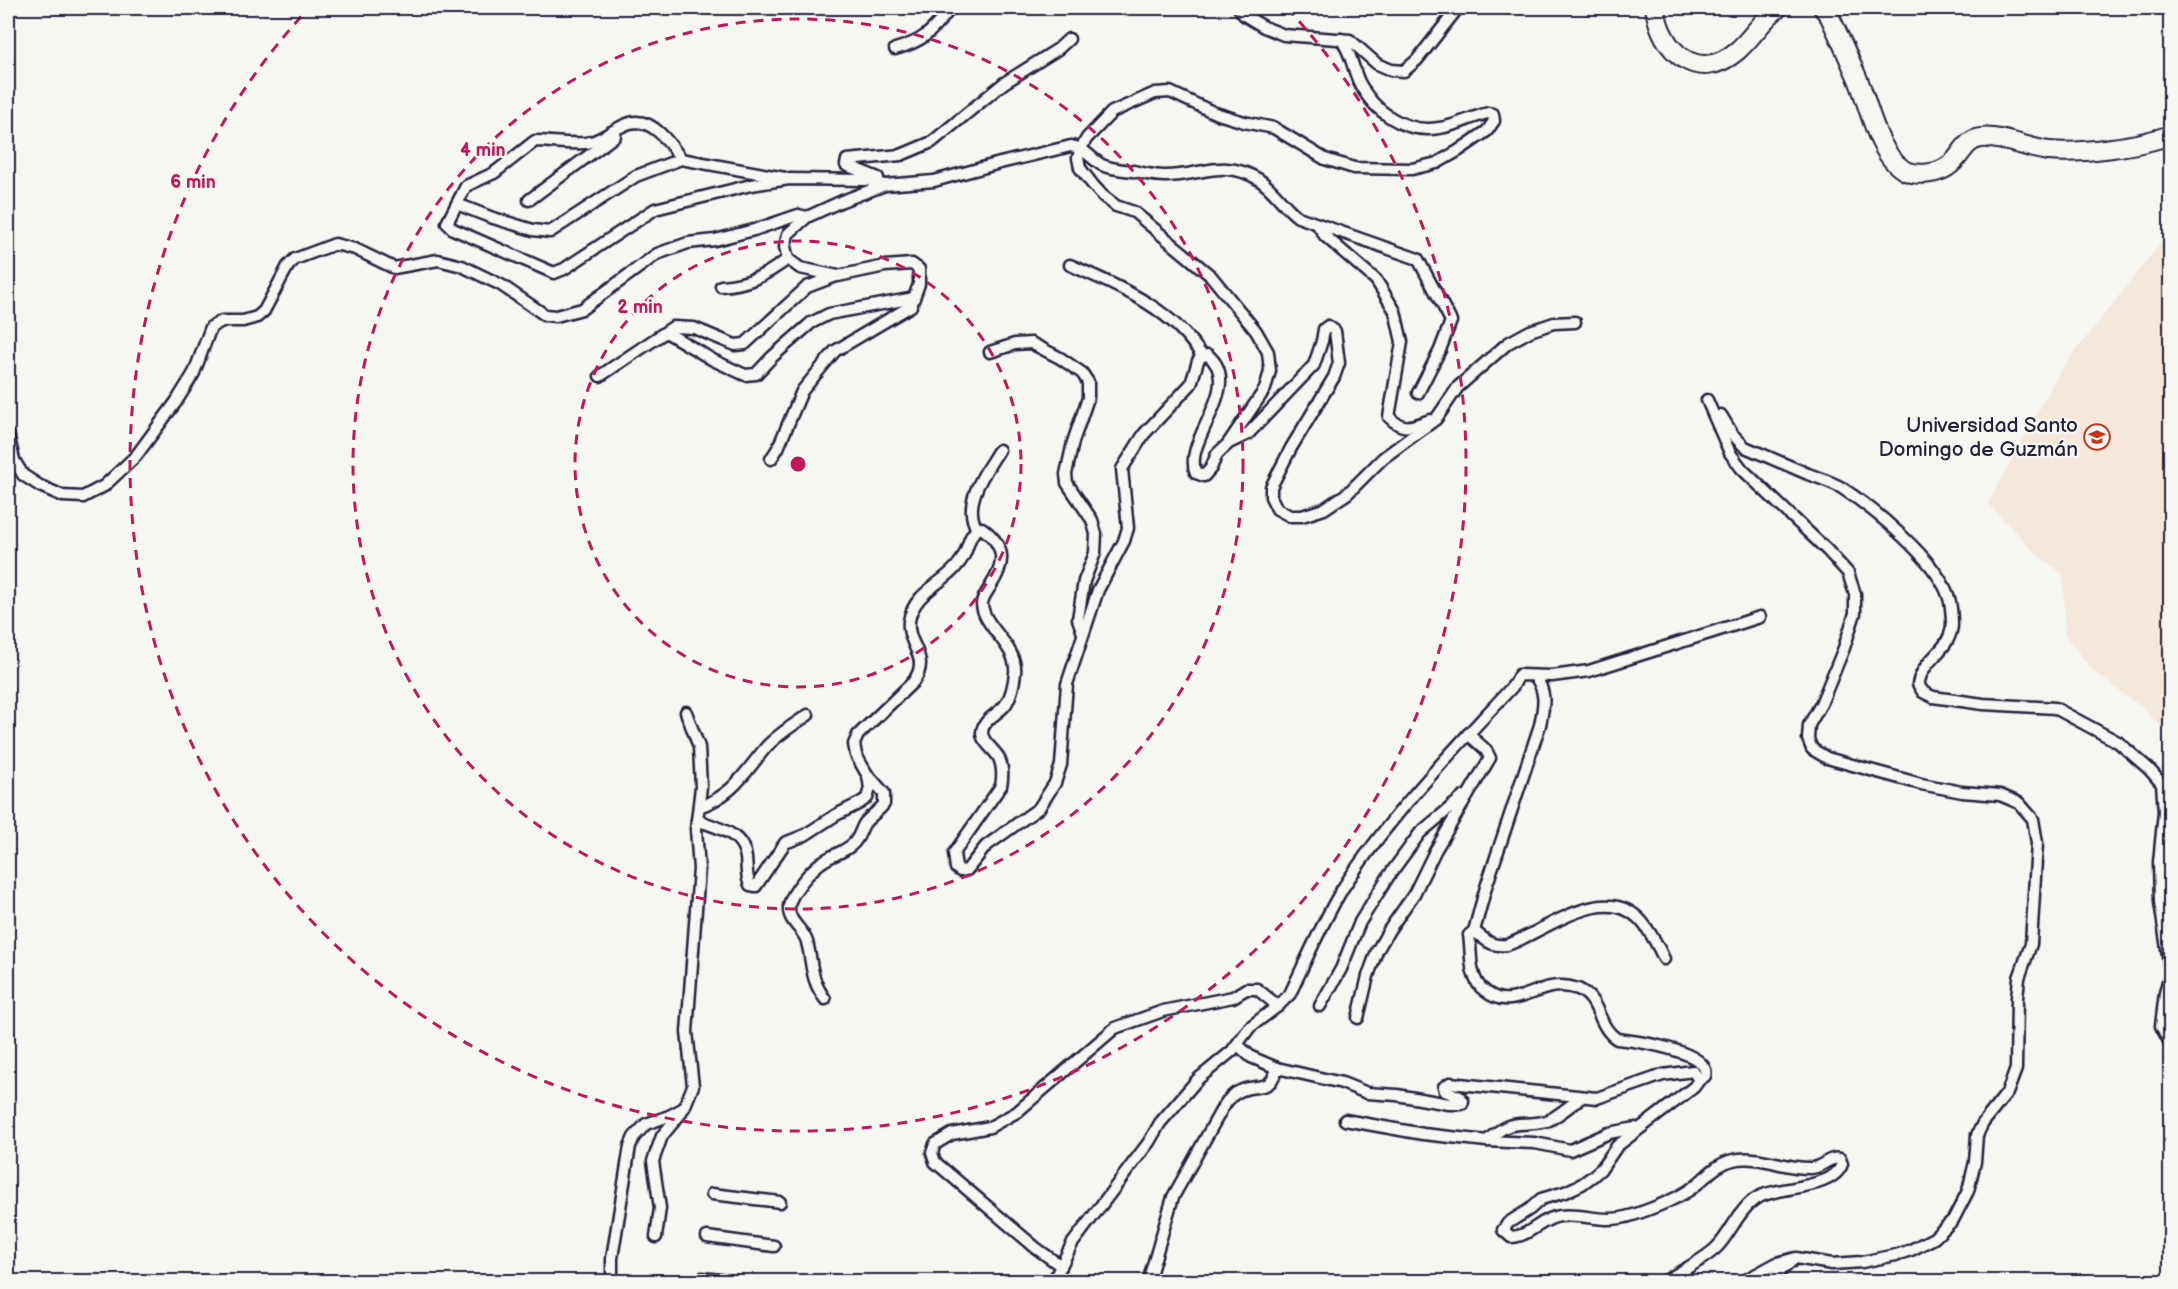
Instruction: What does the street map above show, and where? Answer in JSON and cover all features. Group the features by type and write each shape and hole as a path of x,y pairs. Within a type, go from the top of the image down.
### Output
{"main road":[{"path":"1655,8 1657,24 1676,55 1691,63 1715,65 1737,52 1769,14 1778,8"},
{"path":"1823,8 1829,15 1858,78 1872,121 1885,148 1895,163 1905,171 1923,174 1945,169 1970,142 1982,138 2049,151 2092,151 2127,146 2170,135"}],"street":[{"path":"895,49 913,44 929,34 951,8"},
{"path":"1239,8 1244,15 1263,27 1284,35 1350,40 1377,64 1391,70 1404,71 1417,60 1458,8"},
{"path":"885,185 876,176 846,165 847,160 901,155 932,142 1004,84 1058,49 1069,39"},
{"path":"825,999 817,988 811,969 807,941 793,923 789,906 792,897 815,868 856,841 865,823 884,804 884,793 868,776 856,755 854,744 858,735 920,673 921,665 909,622 922,593 953,572 963,556 972,533 977,529 982,528 994,537 1001,549 1000,562 996,579 983,599 982,605 986,616 1015,661 1015,674 1011,693 1005,705 982,731 983,739 1000,760 1003,775 1001,786 954,853 956,868 960,871 967,870 986,846 1039,808 1055,783 1061,765 1067,684 1098,590 1124,541 1128,528 1122,469 1144,434 1191,384 1198,361 1202,356 1208,355 1214,361 1219,379 1217,399 1192,465 1196,473 1204,476 1217,454 1229,443 1265,388 1270,371 1268,352 1256,331 1210,276 1134,212 1116,206 1103,196 1080,168 1078,158 1080,148 1112,112 1155,93 1170,92 1215,113 1274,128 1325,159 1354,168 1412,169 1437,163 1487,131 1494,121 1493,114 1488,113 1437,129 1414,127 1392,120 1374,106 1358,81 1353,60 1341,39"},
{"path":"681,159 667,140 647,124 631,123 593,141 574,144 535,141 494,173 466,186 447,223 453,229 554,273 564,269 655,209 735,188 789,178"},
{"path":"529,200 588,158 631,123"},
{"path":"838,276 800,268 788,259 785,247 788,234 807,217 885,185 934,181 1071,146 1080,148 1103,166 1149,174 1172,176 1222,167 1240,170 1259,179 1271,189 1288,210 1298,217 1418,259 1450,321 1440,350 1418,393"},
{"path":"457,204 490,218 533,230 550,232 636,176 681,159 789,178 868,180 885,185"},
{"path":"8,434 18,467 23,475 40,486 63,496 83,497 104,486 136,456 176,402 194,373 211,327 222,321 243,321 257,317 264,311 288,266 295,259 335,244 355,249 394,268 438,260 462,266 501,285 545,315 556,316 582,309 657,254 688,243 715,240 754,230 798,215 807,217"},
{"path":"1318,225 1325,236 1376,279 1395,311 1402,342 1389,417 1396,424 1408,427 1436,419"},
{"path":"722,286 738,285 765,276 788,259"},
{"path":"600,376 674,327 694,328 735,345 745,344 807,287 838,276 885,266 912,264 919,269 919,284 911,306 835,351 818,370 802,391 778,448 771,459"},
{"path":"1070,265 1127,291 1165,314 1191,337 1202,356"},
{"path":"666,332 713,360 745,375 756,374 811,323 829,314 914,298"},
{"path":"1229,443 1248,434 1314,364 1324,328 1328,326 1335,331 1339,363 1334,377 1291,448 1271,487 1271,497 1277,508 1290,516 1302,516 1324,509 1348,494 1383,458 1436,419 1458,387 1508,343 1530,331 1554,323 1575,322"},
{"path":"990,352 1015,344 1030,343 1060,358 1082,373 1088,382 1088,398 1073,442 1066,474 1067,483 1092,520 1095,534 1095,553 1084,581 1078,619 1083,633"},
{"path":"1742,1281 1777,1263 1796,1258 1832,1264 1862,1262 1896,1255 1934,1238 1953,1220 1968,1191 1976,1162 1977,1135 1983,1123 2007,1093 2016,1069 2017,998 2019,978 2031,944 2037,843 2033,819 2019,803 2000,795 1962,792 1921,784 1827,758 1812,749 1808,739 1809,724 1821,704 1844,648 1855,613 1855,594 1848,573 1742,469 1730,453 1707,400 1715,406 1733,435 1745,447 1841,487 1893,527 1932,567 1949,595 1952,625 1950,638 1945,646 1930,659 1921,672 1918,684 1923,692 1933,697 1983,704 2055,708 2118,742 2149,769 2162,784 2164,812 2159,862 2160,902 2170,969"},
{"path":"977,529 972,511 976,489 999,450"},
{"path":"1053,1281 1071,1244 1149,1142 1160,1123 1198,1078 1238,1045 1250,1028 1278,1006 1290,993 1341,891 1366,854 1423,784 1513,686 1519,675 1570,674 1606,666 1760,618"},
{"path":"1535,676 1542,686 1545,698 1540,725 1486,887 1474,931 1469,935 1473,972 1478,984 1487,993 1506,1000 1553,986 1575,988 1592,999 1599,1010 1605,1028 1612,1036 1617,1039 1686,1053 1706,1067 1705,1076 1694,1087 1617,1146 1602,1168 1593,1176 1565,1192 1541,1198 1530,1209 1508,1223 1504,1227 1504,1232 1510,1237 1519,1237 1548,1219 1562,1216 1608,1220 1633,1215 1689,1191 1723,1163 1735,1160 1745,1159 1814,1168 1837,1158 1842,1164 1835,1175 1820,1182 1765,1194 1755,1199 1744,1210 1716,1249 1664,1281"},
{"path":"656,1237 660,1208 653,1161 662,1136 680,1116 693,1086 687,1032 699,869 697,820 701,787 699,747 686,712"},
{"path":"699,807 718,801 729,792 740,782 769,745 808,715"},
{"path":"1358,1018 1368,976 1377,951 1414,894 1435,851 1470,790 1486,769 1490,758 1486,750 1468,734"},
{"path":"697,820 738,837 745,850 747,879 750,885 756,886 784,843 805,835 836,814 867,798 870,788 868,776"},
{"path":"1320,1006 1341,969 1360,922 1388,877 1420,833 1470,790"},
{"path":"1474,931 1488,943 1503,946 1589,907 1611,906 1633,915 1645,925 1664,959"},
{"path":"2170,974 2165,993 2162,1026 2170,1043"},
{"path":"1061,1266 1036,1248 936,1162 932,1153 935,1144 952,1134 990,1127 1017,1112 1115,1028 1163,1011 1233,997 1246,989 1257,989 1278,1006"},
{"path":"1238,1045 1251,1057 1277,1068 1342,1083 1367,1093 1396,1095 1449,1104 1462,1104 1463,1101 1460,1097 1445,1091 1444,1087 1450,1083 1597,1098 1684,1071 1693,1071 1699,1080"},
{"path":"1148,1281 1173,1197 1223,1107 1232,1096 1241,1090 1267,1085 1273,1080 1277,1068"},
{"path":"1487,1141 1497,1132 1515,1123 1550,1120 1582,1096"},
{"path":"612,1281 612,1258 630,1146 634,1137 646,1124 684,1108"},
{"path":"1345,1120 1423,1134 1487,1141 1535,1143 1570,1150 1609,1133 1645,1125"},
{"path":"712,1194 780,1202"},
{"path":"707,1237 774,1246"},
{"path":"1768,1281 1796,1258"},
{"path":"702,1278 739,1281"}],"shaded area":[{"name":"Universidad Santo Domingo de Guzmán","path":"2170,231 2170,736 2143,708 2093,671 2065,635 2063,574 2037,554 1988,504 2060,371"}],"place":[{"name":"Universidad Santo Domingo de Guzmán","path":"2097,437"}]}
